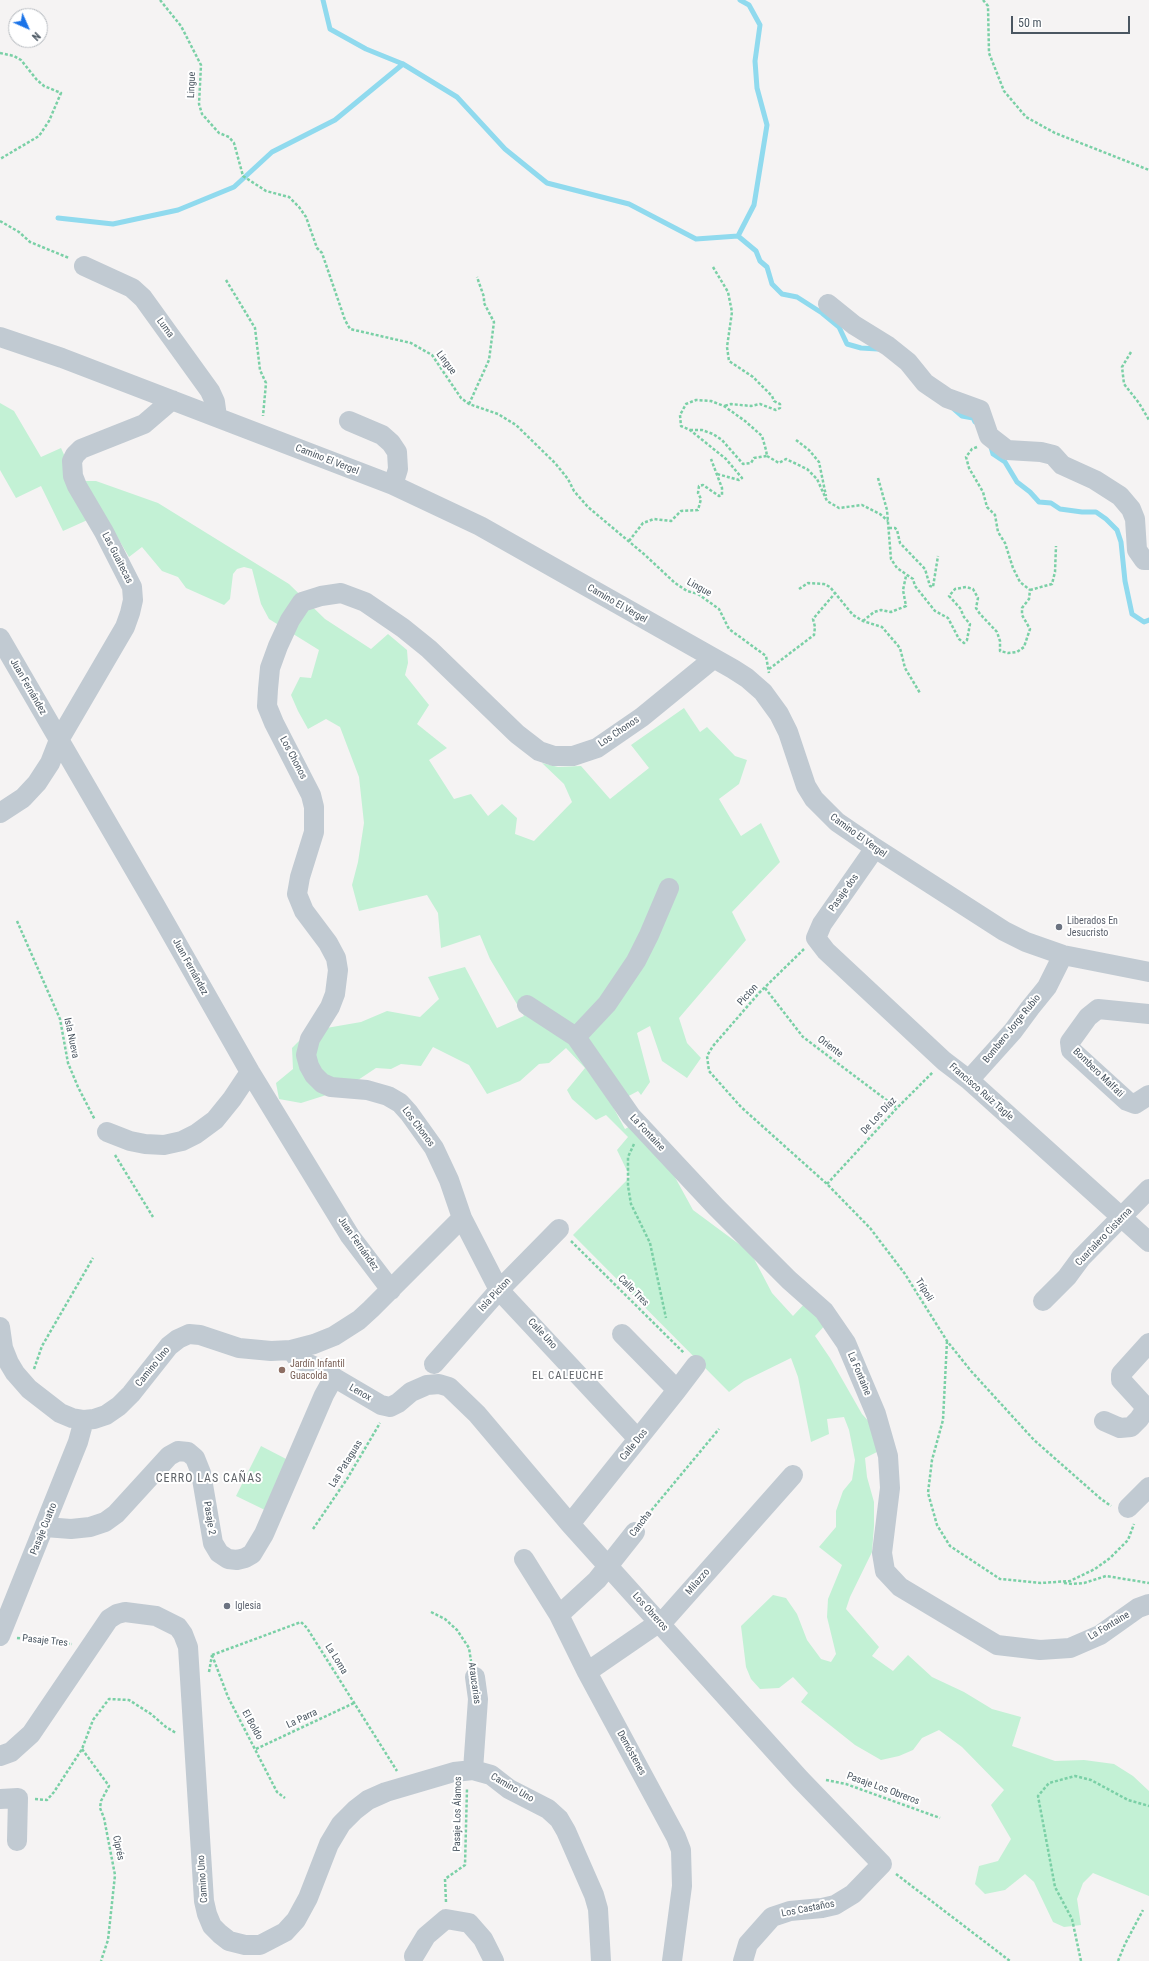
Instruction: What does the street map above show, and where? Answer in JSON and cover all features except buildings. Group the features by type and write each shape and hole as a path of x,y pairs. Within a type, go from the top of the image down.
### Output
{"street":[{"name":"Luma","path":"84,266 132,288 143,298 210,391 215,402 217,417"},
{"path":"828,304 854,325 888,346 908,362 925,383 948,398 980,410 989,436 1007,450 1041,452 1053,455 1062,465 1095,480 1120,496 1131,509 1134,519 1137,550 1144,560 1149,560"},
{"name":"Camino El Vergel","path":"0,337 172,400 393,485 480,526 732,669 763,692 779,714 788,732 806,786 814,799 837,822 874,848 1004,932 1026,942 1063,955 1149,972"},
{"name":"Las Guaitecas","path":"0,813 23,798 37,783 50,763 59,740 125,627 132,600 132,587 124,569 77,486 73,476 72,461 75,455 81,450 144,424 172,400"},
{"path":"349,421 382,435 391,443 397,452 398,469 393,485"},
{"name":"Los Chonos","path":"462,1218 449,1180 434,1148 400,1103 388,1096 367,1090 331,1087 322,1084 314,1076 309,1066 306,1055 310,1039 330,1007 335,994 338,970 336,958 328,943 304,911 298,894 300,877 314,832 314,808 311,794 274,723 267,706 270,668 278,646 290,620 302,602 321,596 341,593 353,596 384,614 429,649 529,744 539,751 554,756 573,756 597,748 642,717 713,659"},
{"name":"Juan Fernández","path":"0,638 250,1072 350,1236 391,1290"},
{"name":"Pasaje dos","path":"816,938 822,924 874,848"},
{"path":"576,1037 607,1004 636,961 669,888"},
{"name":"Francisco Ruiz Tagle","path":"816,938 826,951 944,1061 969,1080 1149,1242"},
{"name":"Bombero Jorge Rubio","path":"969,1080 1013,1031 1046,987 1063,955"},
{"name":"La Fontaine","path":"527,1005 576,1037 631,1116 716,1207 789,1280 824,1312 846,1343 876,1414 888,1456 890,1488 882,1553 885,1571 900,1587 997,1645 1040,1650 1070,1648 1100,1635 1138,1608 1149,1604"},
{"name":"Bombero Malfati","path":"1149,1014 1098,1009 1088,1017 1070,1042 1071,1050 1127,1101 1135,1104 1149,1095"},
{"path":"107,1132 130,1141 145,1144 164,1145 182,1141 196,1134 215,1120 232,1099 250,1072"},
{"name":"Cuartalero Cisterna","path":"1043,1301 1067,1277 1081,1258 1149,1189"},
{"path":"391,1290 462,1218"},
{"name":"Calle Uno","path":"462,1218 499,1290 638,1439"},
{"name":"Isla Picton","path":"434,1364 499,1290 559,1229"},
{"name":"Camino Uno","path":"0,1327 3,1348 15,1373 45,1402 60,1413 84,1420 94,1419 106,1415 119,1406 131,1394 169,1346 178,1339 189,1334 200,1334 252,1351 292,1350 314,1344 334,1336 359,1320 391,1290"},
{"path":"622,1334 677,1390"},
{"path":"1104,1422 1120,1428 1131,1427 1145,1410 1142,1403 1121,1380 1120,1374 1149,1343"},
{"name":"Lenox","path":"292,1350 298,1359 334,1377 381,1405 390,1407"},
{"name":"Calle Dos","path":"570,1524 696,1365"},
{"name":"Pasaje 2","path":"45,1528 71,1529 90,1527 105,1522 116,1514 169,1456 178,1451 188,1452 195,1458 201,1473 213,1543 219,1553 228,1559 237,1560 245,1558 252,1554 264,1534 324,1395 334,1377"},
{"name":"Los Obreros","path":"390,1407 398,1403 411,1392 427,1385 439,1384 449,1387 477,1414 570,1524 800,1779 882,1864"},
{"name":"Pasaje Cuatro","path":"0,1636 45,1528 78,1442 84,1420"},
{"name":"Milazzo","path":"587,1672 660,1623 675,1609 793,1475"},
{"path":"1128,1508 1149,1487"},
{"name":"Cancha","path":"559,1615 587,1590 609,1567 635,1532"},
{"name":"Demóstenes","path":"524,1560 559,1615 587,1672 660,1806 680,1850 682,1886 672,1961"},
{"name":"Camino Uno","path":"0,1756 11,1752 31,1734 109,1619 117,1614 125,1612 156,1616 178,1627 183,1634 188,1647 195,1739 204,1901 212,1926 220,1934 229,1940 245,1945 260,1945 271,1941 285,1932 296,1920 308,1898 329,1844 341,1824 355,1810 368,1800 406,1786 454,1772 470,1770 491,1775 509,1789 548,1809 559,1819 566,1831 594,1895 598,1909 601,1961"},
{"name":"Araucarias","path":"470,1770 478,1699 475,1677"},
{"path":"9,1799 17,1841"},
{"name":"Los Castaños","path":"743,1961 748,1944 772,1917 790,1911 836,1905 853,1894 882,1864"},
{"path":"414,1956 426,1936 446,1919 470,1923 483,1939 494,1961"}],"path":[{"name":"Lingue","path":"160,0 181,26 201,65 199,104 202,114 219,133 230,137 234,143 243,176 266,190 288,197 302,212 317,248 322,253 345,320 350,329 411,343 432,355 461,398 469,404 498,414 516,425 555,463 568,479 574,491 588,507 629,541 674,583 687,591 698,594 719,609 729,629 766,656 769,669"},
{"path":"983,0 988,6 989,53 1004,91 1026,117 1055,134 1149,170"},
{"path":"0,53 14,56 21,60 37,80 44,86 61,93 49,121 39,136 0,159"},
{"path":"0,221 19,232 30,242 62,254 84,266"},
{"path":"713,267 728,292 732,312 727,347 729,361 753,377 772,396 774,401 780,404 780,408 776,410 760,404 751,406 731,404 724,406"},
{"path":"469,404 489,360 494,322 484,303 484,297 476,277"},
{"path":"226,280 255,328 260,370 266,384 261,434"},
{"path":"1132,352 1122,367 1124,384 1139,402 1149,420"},
{"path":"717,474 739,480 742,478 726,459 690,430 681,426 680,414 686,404 696,400 711,401 724,406 745,421 762,436 766,456"},
{"path":"690,430 702,430 713,434 722,440 743,464 750,463 754,458 766,456 779,463 786,460 807,469 817,479 827,501 839,508 862,506 880,514 889,521"},
{"path":"796,440 809,450 819,462 827,501"},
{"path":"982,444 972,449 966,457 969,468 983,492 987,507 995,515 998,532 1005,543 1013,568 1020,582 1030,590"},
{"path":"629,541 643,523 654,519 672,521 681,511 698,510 701,499 698,493 699,486 703,485 719,496 722,495 717,474 711,459"},
{"path":"878,478 884,496 889,521 891,559 897,568 913,580 919,591 935,610 948,618 959,639 964,643 968,640 970,624 950,596 955,589 966,587 973,589 978,598 976,608 997,632 1000,641 1000,651 1008,653 1017,652 1024,647 1030,629 1022,615 1022,608 1029,599 1030,590"},
{"path":"889,528 895,528 897,530 900,543 925,570 930,586 933,587 935,583 938,556"},
{"path":"1030,590 1052,584 1055,572 1056,546"},
{"path":"863,621 874,612 881,610 891,612 906,606 903,590 906,576"},
{"path":"799,589 808,583 824,584 836,592 843,605 853,615 863,621 882,627 900,648 905,668 920,693"},
{"path":"763,692 768,680 769,669 814,635 815,627 813,619 836,592"},
{"name":"Isla Nueva","path":"17,921 60,1020 68,1064 78,1088 92,1116 107,1132"},
{"name":"Picton","path":"708,1071 708,1056 713,1046 764,988 816,938"},
{"name":"Oriente","path":"764,988 802,1037 897,1108"},
{"name":"De Los Díaz","path":"827,1184 897,1108 944,1061"},
{"name":"Trípoli","path":"708,1071 741,1107 827,1184 870,1228 901,1268 947,1341 976,1377 1034,1440 1101,1500 1118,1510 1128,1508"},
{"path":"644,1130 628,1157 628,1186 631,1204 650,1243 666,1318"},
{"path":"107,1132 113,1152 153,1217"},
{"name":"Calle Tres","path":"559,1229 696,1365"},
{"path":"15,1373 32,1376 42,1346 93,1258"},
{"path":"947,1341 943,1420 932,1460 928,1493 937,1526 950,1546 1000,1579 1040,1583 1070,1581 1095,1569 1110,1558 1128,1540 1136,1521 1128,1508"},
{"name":"Las Pataguas","path":"313,1529 347,1479 390,1407"},
{"name":"Cancha","path":"635,1532 719,1429"},
{"path":"1059,1582 1072,1584 1084,1583 1106,1576 1149,1583"},
{"name":"Araucarias","path":"431,1612 445,1619 457,1630 469,1648 475,1677"},
{"name":"La Loma","path":"212,1655 301,1622 307,1628 406,1786"},
{"name":"Pasaje Tres","path":"0,1636 90,1645"},
{"name":"El Boldo","path":"212,1655 228,1698 256,1748 277,1792 285,1798"},
{"path":"9,1799 47,1800 54,1792 82,1749 93,1720 109,1699 129,1700 157,1718 172,1732 195,1739"},
{"name":"La Parra","path":"256,1748 354,1703"},
{"name":"Ciprés","path":"82,1749 109,1786 101,1801 100,1808 104,1818 115,1875 108,1940 101,1961"},
{"name":"Pasaje Los Álamos","path":"446,1919 445,1878 466,1865 470,1770"},
{"path":"1081,1961 1072,1919 1064,1908 1055,1888 1038,1796 1049,1783 1074,1776 1091,1780 1128,1800 1149,1806"},
{"name":"Pasaje Los Obreros","path":"819,1779 846,1784 940,1818"},
{"path":"907,1882 1010,1961"},
{"path":"1118,1961 1143,1910"}],"green space":[{"path":"0,403 14,411 41,457 61,448 76,481 96,481 158,503 289,584 325,619 371,649 388,634 407,650 408,663 405,675 429,705 417,724 447,748 429,760 454,799 471,794 488,816 502,804 517,818 515,834 534,841 572,802 564,784 542,763 558,767 581,766 610,799 649,768 631,745 684,708 700,732 707,727 735,756 747,760 739,784 719,799 741,836 761,823 780,862 732,912 746,940 679,1018 687,1043 701,1058 687,1078 662,1061 650,1026 637,1033 650,1082 641,1095 638,1091 612,1105 625,1129 643,1119 693,1210 751,1253 772,1293 793,1316 806,1302 830,1320 815,1336 830,1358 862,1414 872,1425 879,1451 865,1458 867,1477 874,1502 872,1552 850,1597 846,1609 879,1647 872,1656 893,1671 908,1655 932,1677 964,1692 992,1709 1021,1717 1012,1746 1055,1761 1084,1760 1114,1764 1133,1776 1149,1791 1149,1896 1093,1873 1083,1883 1077,1899 1081,1925 1064,1927 1053,1922 1034,1882 1025,1874 1005,1890 985,1894 975,1884 979,1866 998,1861 1011,1839 991,1805 1004,1790 962,1747 939,1730 922,1738 913,1750 899,1756 881,1760 855,1745 801,1702 808,1693 793,1677 779,1688 760,1689 751,1679 746,1667 741,1626 773,1595 786,1598 797,1614 807,1640 821,1659 831,1662 836,1654 827,1617 828,1599 842,1565 819,1547 836,1527 836,1511 843,1491 852,1480 855,1460 849,1430 844,1417 827,1419 829,1434 811,1442 798,1377 791,1358 744,1381 729,1392 573,1235 630,1177 617,1150 628,1137 606,1115 596,1120 572,1099 567,1090 585,1068 566,1048 549,1063 539,1064 520,1081 487,1094 469,1065 433,1047 421,1066 401,1064 391,1069 376,1068 339,1091 301,1103 279,1099 276,1083 293,1069 292,1048 309,1031 361,1022 387,1011 420,1017 439,999 428,977 465,967 497,1028 524,1016 490,959 480,935 441,948 438,913 427,895 359,911 352,885 358,862 364,823 359,777 340,727 326,719 308,729 298,711 291,695 300,677 311,678 319,650 269,619 261,604 252,569 244,567 237,569 233,574 230,599 224,605 186,588 178,577 162,571 142,547 129,557 103,513 63,531 41,486 16,498 0,470"},
{"path":"261,1446 292,1462 267,1511 236,1496"}],"waterway":[{"path":"323,0 330,29 366,49 403,64 457,97 505,149 547,183 629,204 696,239 738,236 756,251 760,261 767,267 772,284 782,294 797,297 822,313 839,327 847,344 861,348 878,349"},
{"path":"738,236 754,205 767,125 757,88 755,61 760,25 749,5 740,0"},
{"path":"58,218 113,224 178,210 234,187 272,152 335,120 403,64"},
{"path":"954,409 962,416 973,418 975,422"},
{"path":"991,447 993,454 1005,462 1017,482 1030,492 1039,502 1051,503 1060,509 1096,512 1117,530 1121,542 1125,581 1132,614 1144,622 1149,620"}],"place":[{"name":"Liberados En Jesucristo","path":"1059,927"},
{"name":"Jardín Infantil Guacolda","path":"282,1370"},
{"name":"Iglesia","path":"227,1606"}],"district":[{"name":"EL CALEUCHE","path":"568,1376"},
{"name":"CERRO LAS CAÑAS","path":"209,1479"}]}
